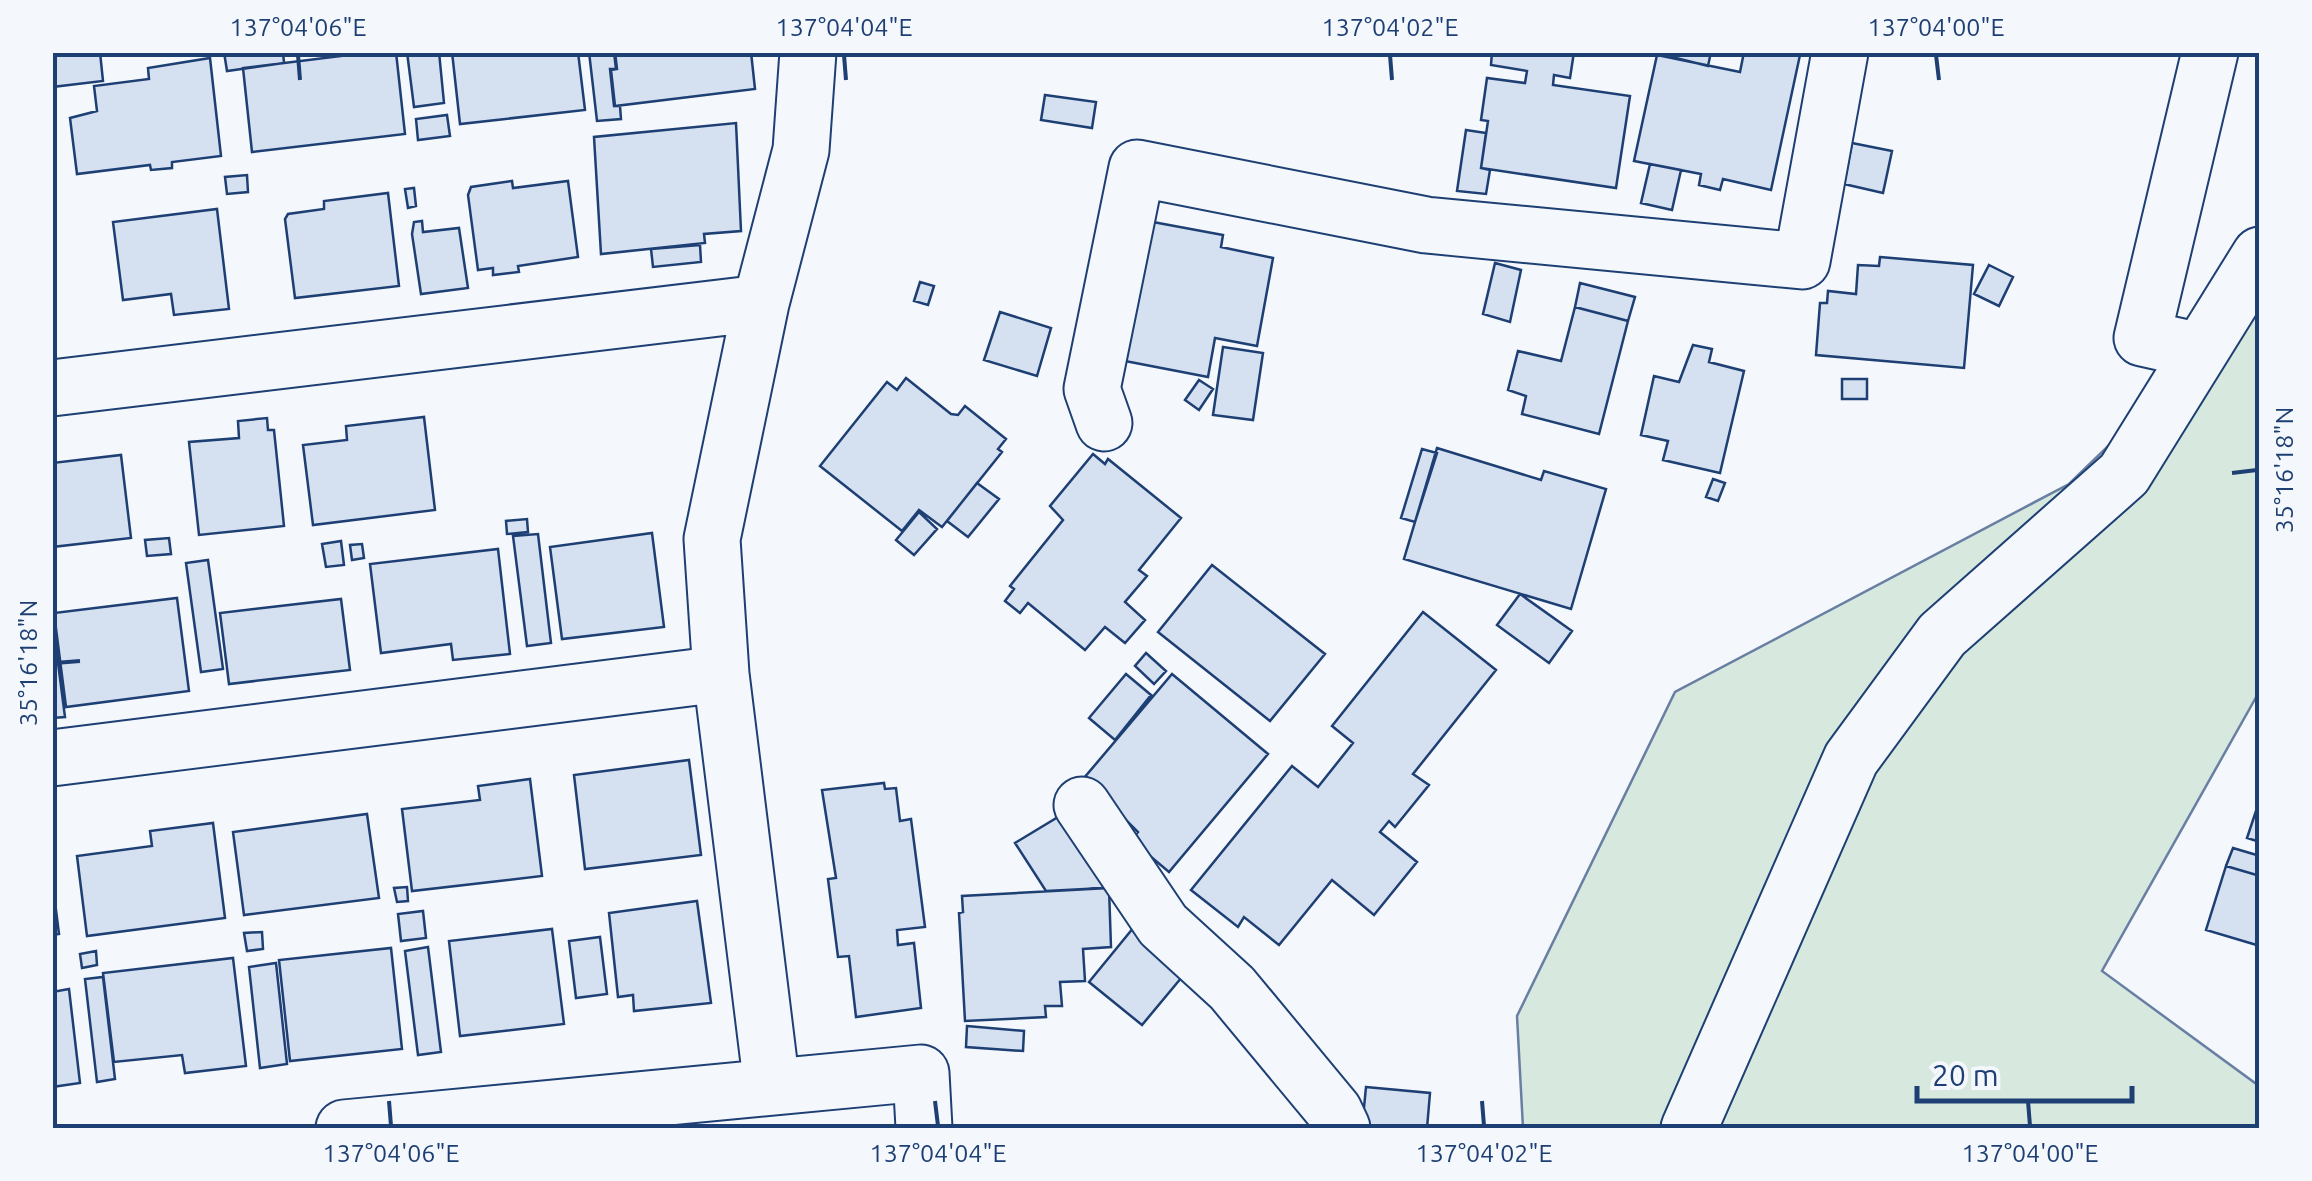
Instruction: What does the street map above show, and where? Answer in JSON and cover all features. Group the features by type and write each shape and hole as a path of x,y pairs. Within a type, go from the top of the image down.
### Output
{"street":[{"path":"772,1088 721,674 712,539 761,303 801,150 808,52"},
{"path":"1104,423 1092,389 1137,168 1426,224 1802,261 1840,52"},
{"path":"2200,351 2142,338 2210,52"},
{"path":"1689,1128 1851,759 1942,635 2124,474 2260,254"},
{"path":"52,388 761,303"},
{"path":"52,758 721,674"},
{"path":"1082,805 1163,925 1232,988 1337,1123"},
{"path":"344,1128 921,1073 924,1128"}],"shaded area":[{"path":"2259,300 2259,692 2102,971 2259,1086 2259,1128 1523,1128 1517,1016 1675,692 2069,484"}],"building":[{"path":"52,52 100,52 103,81 52,87"},
{"path":"224,52 283,52 284,63 227,71"},
{"path":"396,52 405,134 252,152 243,68"},
{"path":"407,52 439,52 444,103 414,107"},
{"path":"452,52 578,52 585,110 460,124"},
{"path":"589,52 614,52 616,69 610,69 614,106 620,106 621,119 597,121"},
{"path":"615,52 751,52 755,89 615,106 611,70 617,69"},
{"path":"1492,52 1574,52 1570,78 1554,75 1553,85 1630,96 1616,188 1481,168 1488,121 1481,120 1487,78 1525,83 1527,71 1491,65"},
{"path":"1668,52 1711,52 1708,66 1668,56"},
{"path":"1744,52 1800,55 1771,190 1723,179 1720,190 1699,185 1701,174 1634,161 1657,55 1740,72"},
{"path":"210,58 221,156 172,162 172,168 151,170 150,165 77,174 70,118 97,111 94,86 149,79 148,68"},
{"path":"1045,95 1096,102 1092,128 1041,120"},
{"path":"447,115 450,136 418,140 416,119"},
{"path":"736,123 741,231 704,234 705,243 601,254 594,137"},
{"path":"1466,130 1486,133 1481,168 1490,170 1486,194 1457,191"},
{"path":"1852,143 1892,151 1883,193 1844,184"},
{"path":"1650,164 1681,170 1672,210 1641,203"},
{"path":"247,175 248,192 227,194 225,177"},
{"path":"512,181 513,188 568,181 578,257 518,266 519,272 493,275 493,268 478,270 468,195 471,187"},
{"path":"414,188 416,206 408,208 405,189"},
{"path":"388,193 399,286 295,298 285,219 288,214 324,209 324,201"},
{"path":"217,209 229,309 174,315 171,294 123,300 113,222"},
{"path":"422,221 423,232 459,228 468,288 421,294 412,234 414,222"},
{"path":"1153,222 1223,235 1221,247 1273,258 1257,346 1215,338 1208,377 1125,361"},
{"path":"700,245 701,262 653,267 651,249"},
{"path":"1880,257 1973,265 1964,368 1816,355 1820,303 1827,303 1828,291 1856,294 1858,265 1879,266"},
{"path":"1495,263 1521,270 1510,322 1483,314"},
{"path":"1989,265 2013,277 1999,306 1974,294"},
{"path":"920,282 934,286 928,305 914,301"},
{"path":"1580,283 1635,297 1628,321 1575,307"},
{"path":"1575,307 1628,321 1599,434 1522,414 1526,396 1508,390 1518,351 1561,361"},
{"path":"1000,312 1051,328 1037,376 984,360"},
{"path":"1693,345 1712,349 1709,362 1744,371 1720,473 1663,460 1668,441 1641,435 1654,376 1679,382"},
{"path":"1223,347 1263,353 1253,420 1213,415"},
{"path":"906,378 951,414 958,415 965,406 1006,439 998,449 1002,452 942,527 919,510 902,531 820,466 887,382 897,390"},
{"path":"1842,379 1867,379 1867,399 1842,399"},
{"path":"1199,380 1213,389 1199,410 1185,400"},
{"path":"424,417 435,510 313,525 303,445 347,440 346,426"},
{"path":"267,418 268,430 274,430 284,526 199,535 189,442 239,438 238,421"},
{"path":"1437,448 1541,480 1544,471 1606,489 1571,609 1404,559"},
{"path":"1422,449 1437,453 1415,522 1401,518"},
{"path":"1093,454 1105,464 1108,459 1181,518 1139,570 1147,576 1125,602 1145,620 1125,643 1105,627 1085,650 1028,603 1020,613 1005,601 1014,589 1010,586 1063,520 1050,506"},
{"path":"121,455 131,538 52,547 52,463"},
{"path":"1713,479 1725,483 1718,501 1706,497"},
{"path":"977,483 999,499 968,537 947,521"},
{"path":"919,512 937,529 914,555 896,540"},
{"path":"527,519 528,532 507,534 506,521"},
{"path":"652,533 664,627 562,639 550,547"},
{"path":"538,534 551,643 527,646 513,536"},
{"path":"169,538 171,554 147,556 145,540"},
{"path":"341,541 344,565 326,567 322,544"},
{"path":"362,544 364,558 352,560 350,545"},
{"path":"498,549 510,654 453,660 451,644 381,653 370,564"},
{"path":"208,560 223,669 201,672 186,563"},
{"path":"1212,565 1325,654 1270,721 1158,632"},
{"path":"1520,594 1572,631 1549,663 1497,625"},
{"path":"177,598 189,691 66,707 54,613"},
{"path":"341,599 350,670 229,684 220,613"},
{"path":"1423,612 1496,670 1413,774 1429,785 1395,827 1389,821 1380,832 1417,862 1374,915 1332,880 1279,945 1244,917 1238,927 1191,890 1292,766 1318,787 1353,743 1332,726"},
{"path":"52,616 65,717 52,718"},
{"path":"1146,653 1166,671 1154,684 1135,666"},
{"path":"1126,674 1151,695 1115,740 1089,718"},
{"path":"1172,674 1268,754 1169,872 1131,840 1138,832 1084,778"},
{"path":"689,760 701,855 585,869 574,775"},
{"path":"530,779 542,876 412,891 402,809 480,800 478,786"},
{"path":"884,783 885,789 896,788 900,821 911,819 925,927 897,930 898,945 914,943 921,1008 856,1017 849,956 838,957 828,879 836,878 822,790"},
{"path":"2260,799 2260,842 2247,838"},
{"path":"367,814 379,898 244,915 233,832"},
{"path":"1063,814 1104,888 1046,891 1015,843"},
{"path":"213,823 225,918 87,936 77,856 152,846 150,831"},
{"path":"2233,848 2260,856 2260,876 2226,866"},
{"path":"2226,866 2260,876 2260,946 2206,930"},
{"path":"52,878 59,934 52,935"},
{"path":"407,887 408,901 397,902 394,888"},
{"path":"1109,888 1111,947 1083,949 1085,981 1060,982 1062,1006 1045,1006 1046,1017 965,1021 959,913 963,912 962,896"},
{"path":"697,901 711,1003 634,1011 633,995 618,997 609,913"},
{"path":"423,911 426,938 401,941 398,914"},
{"path":"1134,927 1187,971 1142,1025 1089,982"},
{"path":"552,929 564,1024 460,1036 449,941"},
{"path":"262,932 263,949 247,951 244,933"},
{"path":"600,937 607,994 576,998 569,941"},
{"path":"428,947 441,1052 418,1055 405,951"},
{"path":"391,948 402,1049 290,1061 279,960"},
{"path":"96,951 97,965 82,968 80,954"},
{"path":"233,958 246,1066 185,1073 182,1055 114,1062 103,973"},
{"path":"276,963 287,1064 260,1068 249,967"},
{"path":"103,977 115,1079 97,1082 85,979"},
{"path":"69,989 80,1083 52,1087 52,992"},
{"path":"967,1026 1024,1031 1023,1051 966,1047"},
{"path":"1366,1087 1430,1093 1427,1128 1362,1128"}]}
